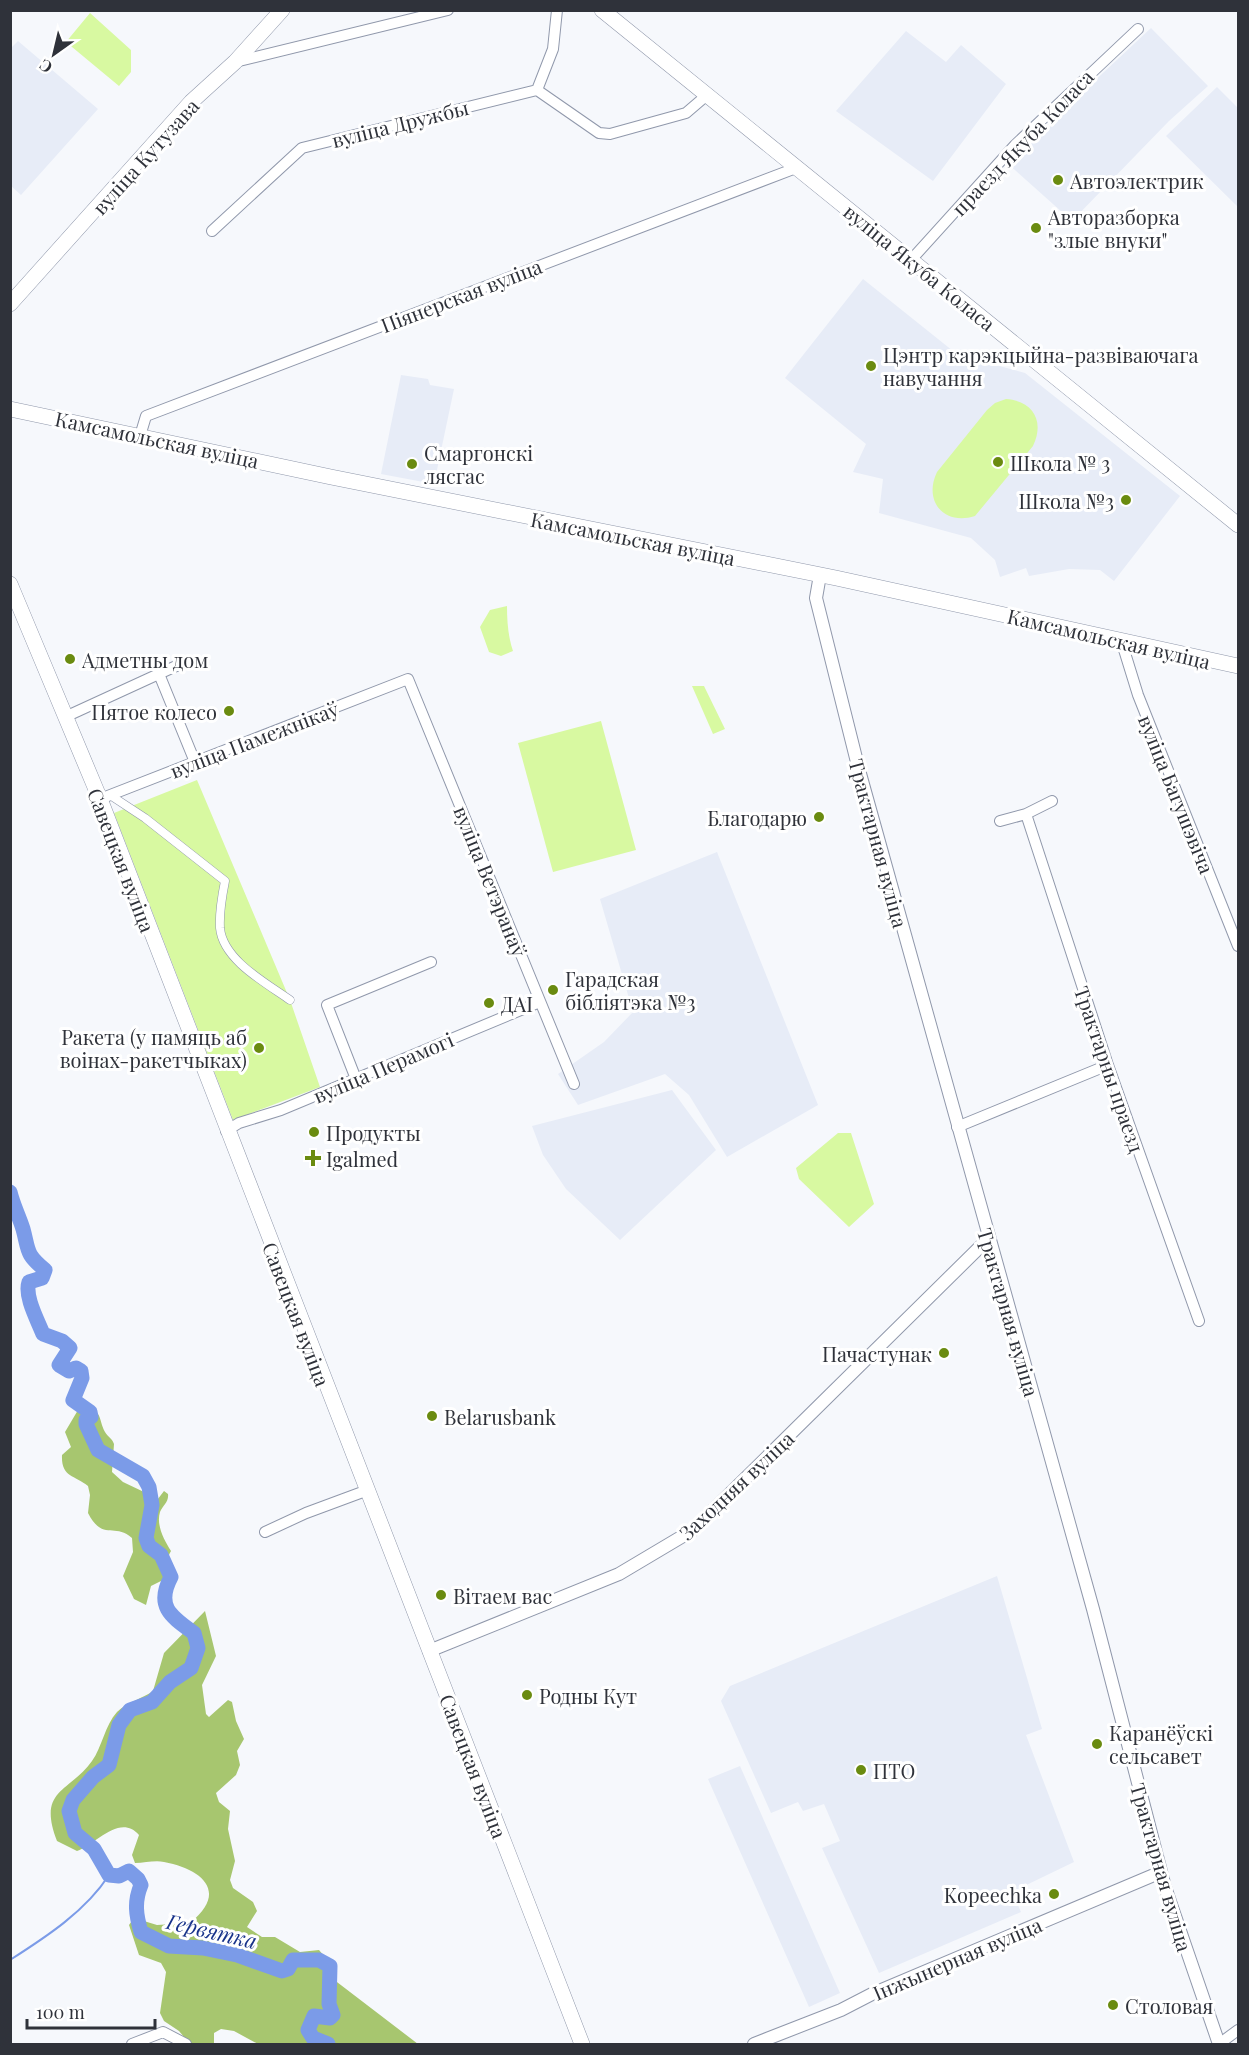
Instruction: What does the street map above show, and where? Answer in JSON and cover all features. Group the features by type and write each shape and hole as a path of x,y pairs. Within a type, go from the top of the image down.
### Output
{"main road":[{"name":"вуліца Кутузава","path":"10,304 191,102 235,62 282,10"},
{"name":"вуліца Якуба Коласа","path":"602,10 1239,525"},
{"name":"Камсамольская вуліца","path":"10,402 27,411"},
{"name":"Камсамольская вуліца","path":"10,409 331,477 820,575 1239,666"},
{"name":"Савецкая вуліца","path":"10,584 65,717 105,797 226,1131 368,1490 582,2044"}],"street":[{"path":"235,62 448,10"},
{"path":"557,10 553,48 537,90 599,133 610,134 686,113 706,95"},
{"name":"праезд Якуба Коласа","path":"911,260 1016,145 1138,29"},
{"name":"вуліца Дружбы","path":"212,231 302,147 537,90"},
{"name":"Піянерская вуліца","path":"140,436 146,416 796,168"},
{"name":"Трактарная вуліца","path":"820,575 816,598 856,759 1093,1609 1161,1872 1183,1944 1219,2044"},
{"name":"вуліца Багушэвіча","path":"1121,640 1138,695 1239,946"},
{"path":"65,717 187,661"},
{"path":"159,674 195,762"},
{"name":"вуліца Памежнікаў","path":"105,797 408,679"},
{"name":"вуліца Ветэранаў","path":"408,679 574,1084"},
{"path":"105,797 145,818 225,881 220,929 227,948 256,976 290,1000"},
{"path":"1000,821 1026,814 1052,801"},
{"name":"Трактарны праезд","path":"1026,814 1108,1065 1199,1321"},
{"path":"356,1079 327,1005 431,962"},
{"name":"вуліца Перамогі","path":"226,1131 239,1123 280,1110 540,1002"},
{"path":"957,1127 1108,1065"},
{"name":"Заходняя вуліца","path":"429,1651 619,1574 693,1530 988,1239"},
{"path":"265,1532 306,1513 368,1490"},
{"name":"Інжынерная вуліца","path":"754,2044 841,2010 872,1994 1161,1872"},
{"path":"1219,2044 1239,2030"},
{"path":"132,2044 163,2032 186,2044"}],"shaded area":[{"path":"1151,28 1208,86 1169,121 1072,221 1007,163"},
{"path":"906,31 946,62 961,45 1006,84 933,181 836,111"},
{"path":"18,41 98,109 21,195 10,185 11,48"},
{"path":"1217,87 1238,108 1238,207 1166,136"},
{"name":"Школа № 3","path":"863,279 958,355 1025,373 1180,496 1114,581 1100,570 1069,569 1029,576 1026,568 1000,577 995,560 971,538 879,513 883,479 853,472 866,444 785,378"},
{"path":"401,375 428,379 430,385 454,389 434,484 381,474"},
{"path":"717,852 818,1105 727,1157 689,1095 665,1074 578,1105 558,1074 604,1042 633,1012 600,899"},
{"path":"672,1090 716,1150 620,1240 566,1189 543,1155 532,1126"},
{"path":"997,1576 1042,1729 1026,1735 1074,1862 1012,1892 1021,1912 879,1973 822,1848 840,1841 824,1804 803,1811 798,1802 771,1813 721,1701 730,1686"},
{"path":"740,1766 840,1993 809,2007 708,1779"}],"green space":[{"path":"90,13 131,50 131,72 119,86 66,42"},
{"path":"1006,399 1023,404 1034,414 1038,428 1033,446 975,516 964,518 946,514 939,509 933,493 933,483 937,472 987,410 995,403"},
{"path":"507,606 508,628 513,651 501,656 489,652 480,627 490,610"},
{"path":"692,686 704,686 725,729 713,734"},
{"path":"601,721 636,850 553,872 518,743"},
{"path":"197,780 290,1000 320,1087 233,1120 114,813"},
{"path":"838,1133 851,1133 874,1204 849,1227 799,1179 796,1168"},
{"path":"78,1410 92,1410 98,1414 105,1432 114,1444 112,1472 123,1482 144,1492 146,1509 151,1508 164,1491 168,1494 168,1499 160,1512 159,1522 161,1532 171,1551 168,1558 168,1574 167,1578 151,1586 146,1605 134,1599 123,1576 133,1552 132,1538 120,1531 99,1527 93,1522 88,1513 90,1495 88,1486 69,1475 64,1468 62,1455 71,1447 65,1432"},
{"path":"205,1611 216,1656 202,1685 206,1714 209,1717 228,1700 232,1702 236,1721 244,1739 237,1751 240,1765 236,1775 216,1793 219,1802 230,1811 228,1829 235,1861 230,1880 233,1888 253,1902 257,1911 247,1927 262,1937 275,1937 300,1952 319,1950 325,1957 333,1979 418,2044 258,2044 234,2031 221,2029 214,2033 214,2044 190,2044 179,2031 164,2021 160,2013 166,1972 161,1963 139,1955 129,1925 134,1918 157,1925 190,1923 202,1912 208,1901 209,1892 206,1884 199,1876 178,1865 161,1861 135,1863 132,1855 139,1835 132,1829 124,1827 108,1832 77,1851 57,1841 51,1811 58,1793 92,1761 109,1723 117,1712 153,1691 164,1653"}],"waterway":[{"name":"Гервятка","path":"10,1192 29,1251 34,1260 45,1270 42,1278 29,1282 28,1294 35,1316 43,1334 62,1341 70,1348 59,1365 69,1371 76,1368 81,1371 82,1378 73,1400 90,1412 91,1417 86,1420 86,1424 98,1450 143,1476 149,1487 152,1505 146,1538 149,1546 161,1555 171,1577 166,1587 165,1604 173,1616 194,1633 198,1648 191,1668 170,1682 152,1702 130,1710 119,1725 109,1765 93,1777 73,1800 69,1811 75,1833 94,1849 109,1875 119,1876 129,1871 138,1879 141,1885 136,1909 141,1932 169,1946 203,1948 237,1955 282,1971 288,1969 293,1960 319,1960 330,1966 329,2004 333,2015 330,2018 314,2016 308,2030 313,2038 328,2044"},
{"path":"10,1960 77,1912 109,1875"}],"place":[{"name":"Автоэлектрик","path":"1058,180"},
{"name":"Авторазборка \"злые внуки\"","path":"1036,228"},
{"name":"Цэнтр карэкцыйна-развіваючага навучання","path":"871,366"},
{"name":"Школа № 3","path":"998,462"},
{"name":"Смаргонскі лясгас","path":"412,464"},
{"name":"Школа №3","path":"1126,500"},
{"name":"Адметны дом","path":"70,659"},
{"name":"Пятое колесо","path":"229,711"},
{"name":"Благодарю","path":"819,817"},
{"name":"Гарадская бібліятэка №3","path":"553,990"},
{"name":"ДАІ","path":"489,1003"},
{"name":"Ракета (у памяць аб воінах-ракетчыках)","path":"259,1048"},
{"name":"Продукты","path":"314,1132"},
{"name":"Igalmed","path":"313,1158"},
{"name":"Пачастунак","path":"944,1353"},
{"name":"Belarusbank","path":"432,1416"},
{"name":"Вітаем вас","path":"441,1595"},
{"name":"Родны Кут","path":"527,1695"},
{"name":"Каранёўскі сельсавет","path":"1097,1744"},
{"name":"ПТО","path":"861,1770"},
{"name":"Kopeechka","path":"1054,1894"},
{"name":"Столовая","path":"1113,2005"}]}
